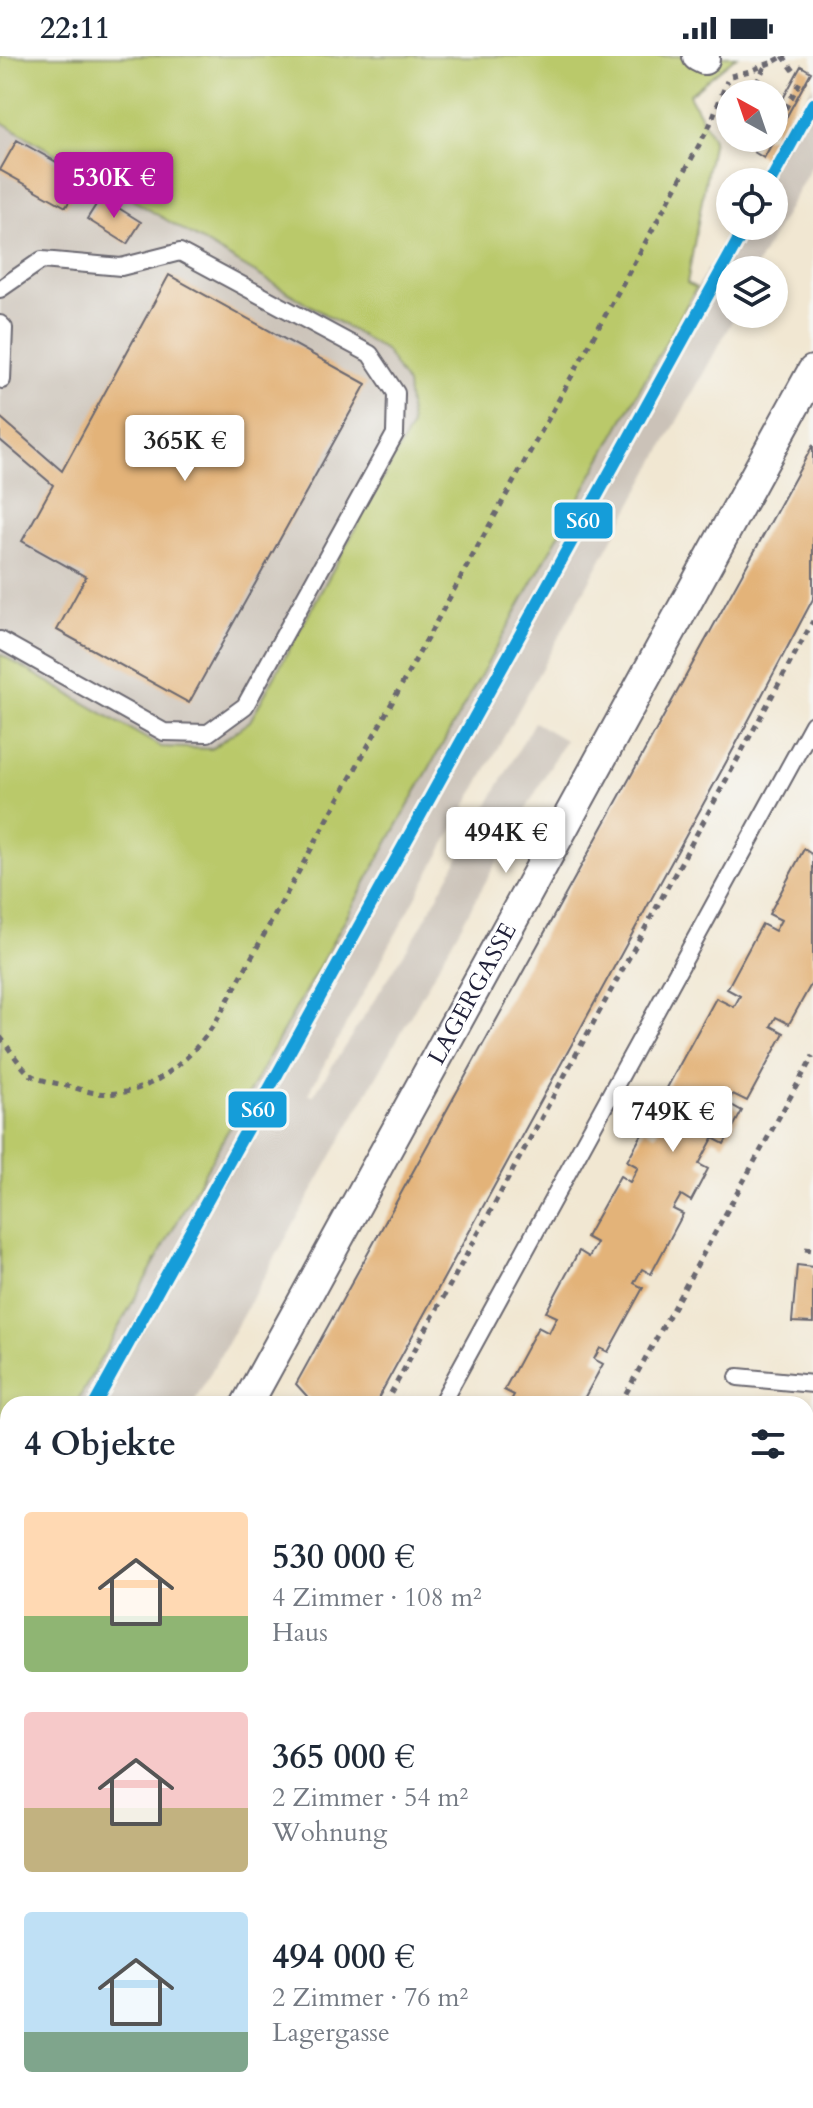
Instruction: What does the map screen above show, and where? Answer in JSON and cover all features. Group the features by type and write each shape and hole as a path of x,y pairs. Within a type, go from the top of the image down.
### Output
{"street":[{"name":"LAGERGASSE","path":"251,1396 813,371"}],"lane":[{"path":"0,289 42,260 121,267 180,252 370,354 396,393 395,434 245,706 208,733 164,732 0,640"},
{"path":"0,324 4,328 2,380"},
{"path":"445,1396 813,724"},
{"path":"738,1377 813,1384"}],"path":[{"path":"0,1037 32,1076 95,1093 114,1094 140,1088 163,1076 203,1042 709,127 729,76 766,66 784,56 794,71"},
{"path":"758,80 766,66"},
{"path":"788,105 801,80"},
{"path":"389,1396 813,621"},
{"path":"624,1396 813,1056"},
{"path":"805,1249 813,1250"}],"shaded area":[{"path":"813,85 813,164 788,209 788,168 768,168 776,152 788,152 788,131"},
{"path":"0,121 385,350 407,385 411,427 250,721 211,749 161,747 0,654"},
{"path":"729,240 771,240 762,256 720,256"},
{"path":"716,263 716,328 728,328 308,1094 313,1096 419,930 534,722 565,740 197,1396 80,1396 708,268 713,269"}],"green space":[{"path":"0,56 737,56 689,95 713,139 687,283 696,288 80,1396 0,1396 0,654 161,747 211,749 250,721 411,427 407,385 385,350 0,121"}],"building":[{"path":"801,66 811,72 788,114 788,90"},
{"path":"17,140 83,177 66,207 0,170"},
{"path":"101,197 141,222 127,244 87,219"},
{"path":"169,275 366,384 189,703 57,630 86,577 22,541 53,485 0,440 0,417 62,471"},
{"path":"813,445 813,599 379,1396 307,1396 296,1384"},
{"path":"804,849 813,855 813,981 789,1024 776,1017 771,1026 784,1033 747,1101 733,1094 728,1103 742,1111 724,1144 713,1138 699,1164 708,1169 691,1201 681,1195 673,1209 683,1214 651,1274 642,1269 634,1283 643,1288 608,1352 600,1348 594,1359 603,1364 585,1396 513,1396 504,1390 538,1327 549,1333 557,1317 546,1312 579,1251 589,1257 597,1243 586,1237 620,1176 630,1182 638,1167 627,1161 645,1129 655,1135 667,1113 656,1108 716,998 734,1007 740,996 727,989 762,924 775,931 781,920 769,914"},
{"path":"797,1265 813,1267 813,1323 792,1322"}],"transit line":[{"name":"S60","path":"778,168 813,104"},
{"name":"S60","path":"99,1396 738,240"}]}
